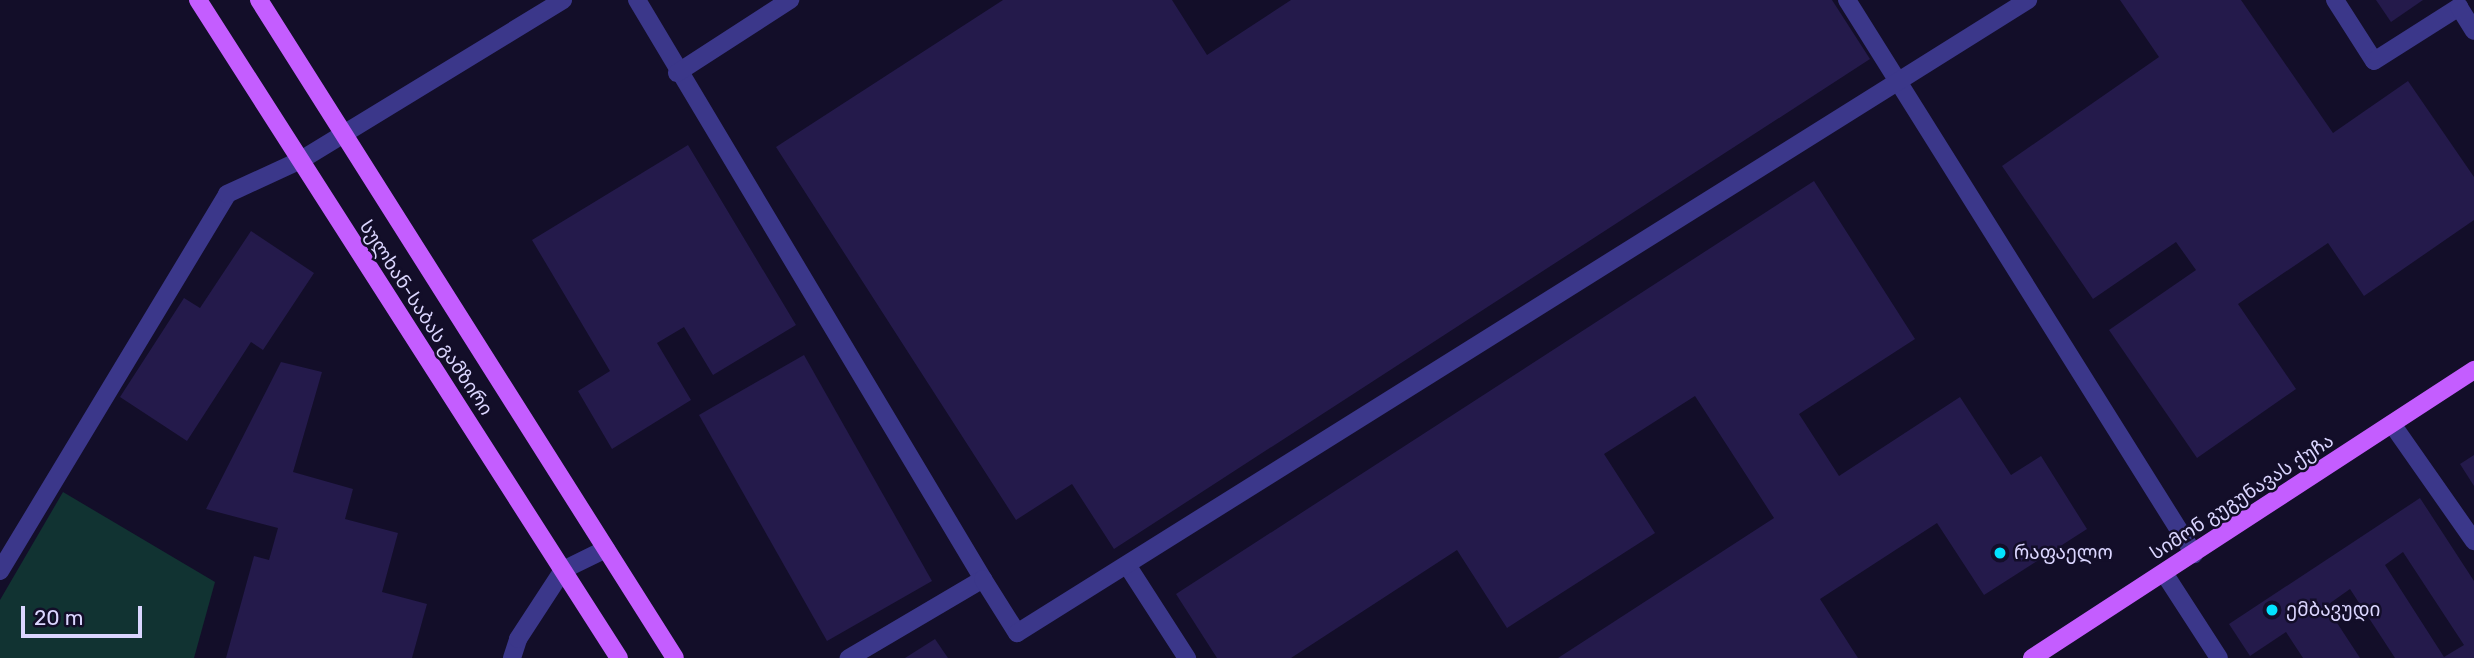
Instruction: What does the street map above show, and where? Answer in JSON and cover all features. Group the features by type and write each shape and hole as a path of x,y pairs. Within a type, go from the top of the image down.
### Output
{"main road":[{"name":"სულხან-საბას გამზირი","path":"198,0 619,658"},
{"name":"სულხან-საბას გამზირი","path":"259,0 675,658"},
{"name":"სიმონ გუგუნავას ქუჩა","path":"2032,658 2474,370"}],"lane":[{"path":"0,571 227,194 300,160 563,0"},
{"path":"636,0 677,73 1017,633 2028,0"},
{"path":"677,73 790,0"},
{"path":"1847,0 2194,554"},
{"path":"2335,0 2374,61 2464,4 2474,31"},
{"path":"2392,424 2474,541"},
{"path":"512,658 518,639 563,570 606,549"},
{"path":"1127,565 1187,658"},
{"path":"2164,573 2219,658"},
{"path":"849,658 983,579"}],"green space":[{"path":"63,492 215,582 194,658 0,658 0,600"}],"building":[{"path":"1003,0 1172,0 1207,55 1291,0 1832,0 1870,59 1114,549 1072,484 1016,520 776,147"},
{"path":"2120,0 2241,0 2333,133 2408,81 2474,177 2474,220 2364,296 2328,243 2238,304 2296,389 2197,458 2109,330 2196,270 2176,242 2093,299 2002,166 2159,57"},
{"path":"2376,0 2423,0 2391,22"},
{"path":"688,145 796,325 713,375 684,327 657,343 691,400 612,449 578,391 610,371 532,240"},
{"path":"1814,181 1915,339 1799,414 1839,476 1960,397 2011,475 2041,456 2087,529 1984,595 1937,523 1820,599 1858,658 1558,658 1774,518 1695,396 1604,454 1655,533 1507,628 1457,550 1291,658 1217,658 1176,594"},
{"path":"251,231 314,273 263,350 251,342 187,441 120,397 184,298 200,308"},
{"path":"804,355 932,581 827,641 699,415"},
{"path":"281,362 322,372 293,472 353,489 345,519 398,533 382,592 427,604 412,658 226,658 254,556 269,560 278,528 206,509"},
{"path":"2474,455 2474,486 2460,464"},
{"path":"2420,498 2474,581 2474,658 2395,658 2350,589 2326,606 2360,658 2303,658 2286,632 2250,656 2229,624","holes":["2403,552 2464,645 2444,657 2385,565"]},
{"path":"935,639 948,658 905,658"}],"place":[{"name":"რაფაელო","path":"2000,553"},
{"name":"ემბავუდი","path":"2272,610"}]}
